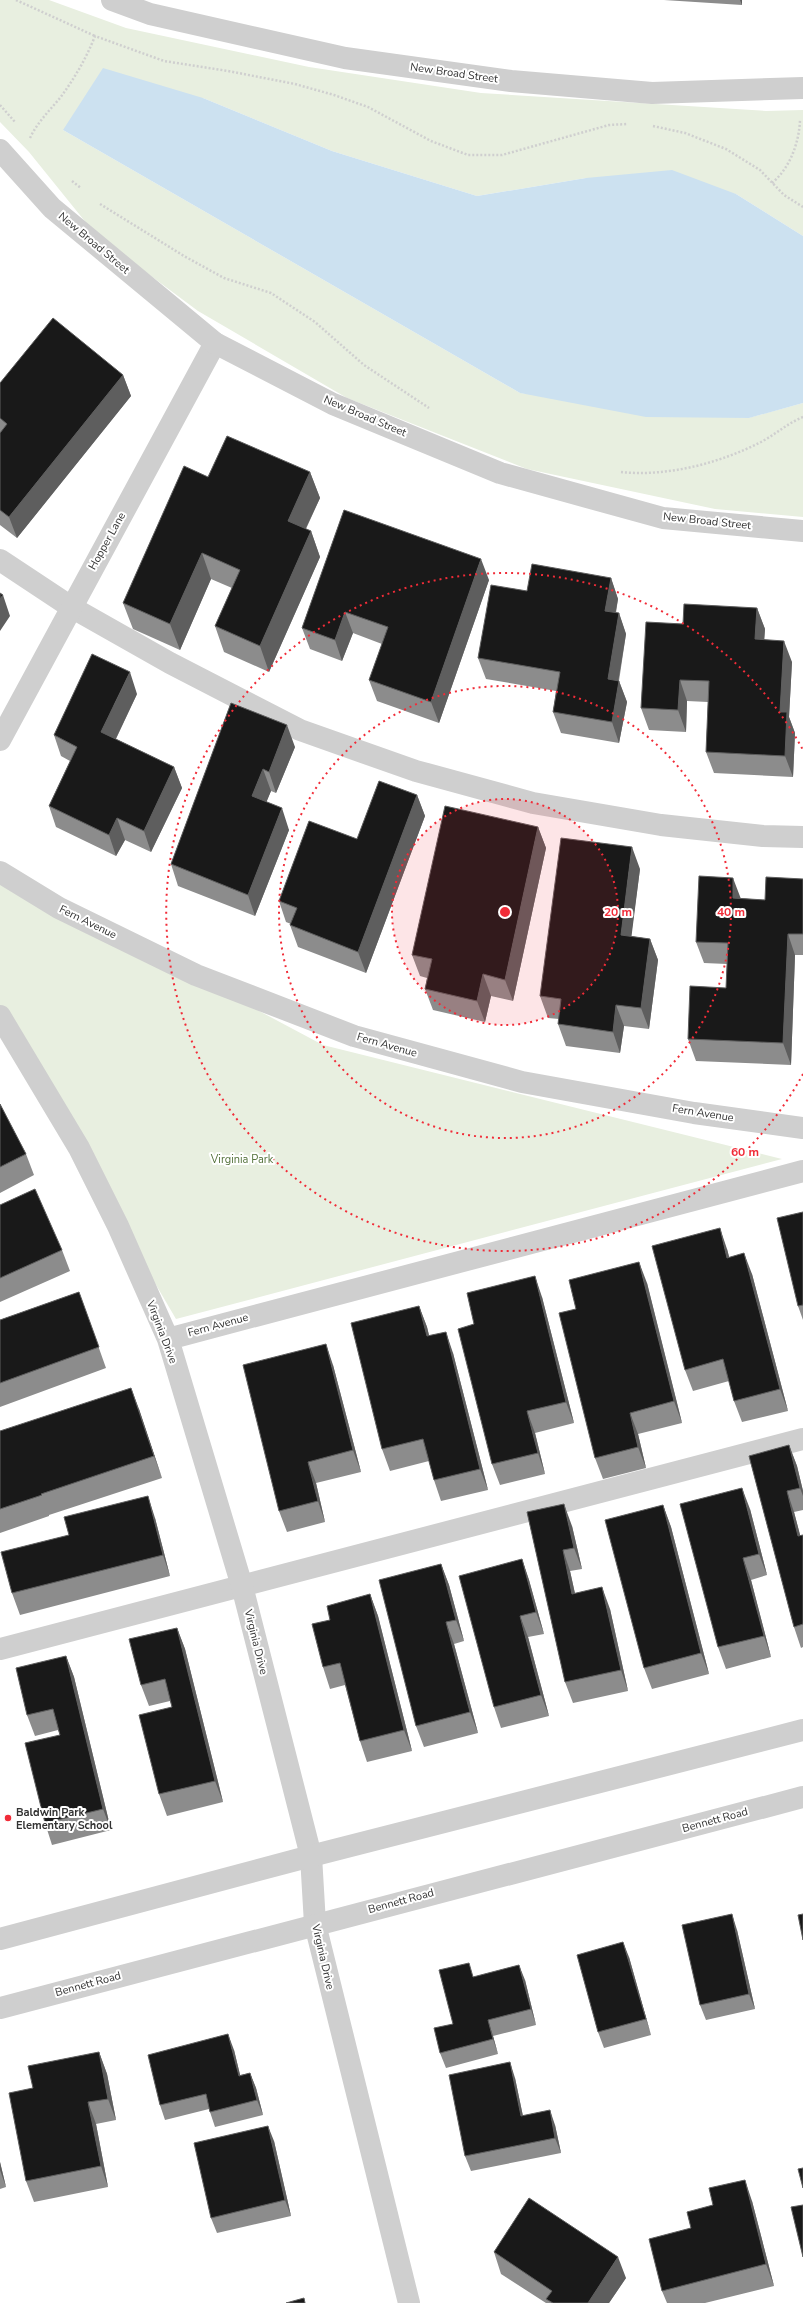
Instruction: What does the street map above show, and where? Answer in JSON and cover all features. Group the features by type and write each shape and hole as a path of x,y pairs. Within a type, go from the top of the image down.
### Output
{"street":[{"name":"New Broad Street","path":"112,0 150,14 345,58 511,81 652,93 803,88"},
{"name":"New Broad Street","path":"0,150 52,208 215,343 333,404 500,473 663,518 803,531"},
{"name":"Hopper Lane","path":"0,740 215,343"},
{"path":"0,560 71,607 170,663 300,730 416,771 548,806 662,825 763,836 803,837"},
{"name":"Fern Avenue","path":"0,872 59,908 196,975 354,1036 522,1082 694,1113 803,1128"},
{"name":"Virginia Drive","path":"0,1016 78,1148 118,1226 168,1339 242,1586 311,1856 315,1924 409,2303"},
{"name":"Fern Avenue","path":"168,1339 803,1171"},
{"path":"0,1649 803,1438"},
{"path":"0,1939 311,1856 803,1730"},
{"name":"Bennett Road","path":"0,2008 803,1797"}],"path":[{"path":"16,0 95,36 164,61 228,71 294,84 334,95 368,107 431,141 468,155 502,155 609,126 632,124"},
{"path":"25,134 30,140 35,128 70,84 87,55 95,36"},
{"path":"0,105 20,128"},
{"path":"772,183 783,174 790,160 800,117"},
{"path":"647,125 685,133 726,149 760,170 784,195 803,207"},
{"path":"69,178 86,193"},
{"path":"98,203 184,256 224,278 271,293 315,322 364,365 436,412"},
{"path":"615,472 636,474 681,469 722,457 761,442 803,417"}],"green space":[{"path":"0,0 49,0 126,28 309,67 481,93 766,111 803,110 803,236 736,194 586,178 477,196 332,151 203,98 63,130 520,393 748,418 803,403 803,517 715,509 527,469 347,398 198,311 96,235 29,152 0,122"},
{"name":"Virginia Park","path":"0,873 323,1045 782,1159 176,1319 0,1018"}],"water":[{"path":"103,68 203,98 332,151 477,196 586,178 672,170 736,194 803,236 803,403 749,418 646,417 520,393 63,130"}],"building":[{"path":"53,318 123,375 9,517 0,510 0,433 7,424 0,418 0,383"},
{"path":"227,436 310,472 288,521 311,531 260,646 215,626 240,570 202,553 170,624 123,603 184,466 208,477"},
{"path":"344,510 481,559 431,702 369,680 388,627 345,612 335,640 302,628"},
{"path":"532,564 611,578 605,611 619,613 608,679 619,681 612,722 553,712 560,672 478,658 491,585 527,591"},
{"path":"684,604 757,608 755,639 784,641 780,712 787,712 785,756 706,752 709,681 680,680 678,710 641,708 646,622 683,624"},
{"path":"92,654 130,672 101,732 174,767 144,831 117,818 109,835 49,806 77,747 54,735"},
{"path":"231,703 287,725 269,772 263,769 252,796 282,808 248,895 171,864"},
{"path":"379,781 417,795 358,952 290,925 297,908 279,901 309,821 357,839"},
{"path":"445,806 538,827 505,980 483,974 477,1001 425,989 432,959 412,955"},
{"path":"561,838 632,847 621,935 650,939 641,1008 616,1005 613,1032 558,1024 561,999 540,996"},
{"path":"699,876 733,878 733,898 765,900 766,877 803,879 803,934 788,934 783,1043 688,1039 690,986 726,988 728,943 696,942"},
{"path":"0,1104 26,1154 0,1167"},
{"path":"35,1189 62,1250 0,1278 0,1205"},
{"path":"803,1212 803,1305 798,1306 777,1218"},
{"path":"720,1228 727,1258 744,1253 780,1389 734,1401 723,1359 685,1370 652,1246"},
{"path":"639,1262 674,1401 630,1413 638,1447 595,1458 559,1313 576,1309 569,1280"},
{"path":"535,1276 566,1402 527,1411 538,1453 492,1464 458,1329 474,1324 467,1293"},
{"path":"79,1292 99,1347 0,1383 0,1320"},
{"path":"419,1306 427,1336 446,1332 480,1469 434,1480 423,1439 382,1449 351,1323"},
{"path":"326,1344 353,1450 308,1462 318,1501 279,1511 243,1365"},
{"path":"131,1388 154,1456 0,1509 0,1431"},
{"path":"789,1445 800,1488 787,1491 798,1536 803,1535 803,1624 794,1627 749,1456"},
{"path":"742,1488 759,1554 743,1558 764,1636 718,1647 680,1504"},
{"path":"148,1496 163,1555 12,1593 1,1552 69,1535 64,1517"},
{"path":"564,1504 574,1548 563,1550 572,1594 602,1587 621,1670 565,1682 527,1512"},
{"path":"663,1505 701,1653 644,1668 605,1520"},
{"path":"522,1559 536,1612 520,1616 541,1695 494,1707 459,1576"},
{"path":"441,1564 456,1620 446,1622 470,1712 416,1726 379,1580"},
{"path":"370,1594 404,1730 360,1741 340,1663 323,1667 312,1624 330,1620 327,1606"},
{"path":"177,1628 215,1781 159,1794 139,1715 172,1707 165,1679 141,1685 129,1639"},
{"path":"66,1656 103,1809 45,1823 25,1743 60,1735 53,1709 27,1715 16,1668"},
{"path":"732,1914 749,1994 700,2005 682,1925"},
{"path":"803,1914 803,1940 798,1915"},
{"path":"623,1942 646,2019 598,2032 577,1955"},
{"path":"469,1963 473,1977 519,1965 531,2009 488,2020 493,2039 440,2053 434,2028 453,2024 439,1970"},
{"path":"228,2034 239,2076 250,2073 257,2100 210,2112 206,2094 160,2105 148,2055"},
{"path":"99,2052 108,2099 88,2102 101,2166 26,2181 9,2093 33,2088 28,2066"},
{"path":"510,2062 521,2116 550,2110 555,2138 465,2156 449,2075"},
{"path":"268,2126 285,2200 211,2218 194,2143"},
{"path":"803,2168 803,2188 798,2169"},
{"path":"745,2180 766,2264 662,2291 649,2239 691,2228 687,2212 713,2205 709,2188"},
{"path":"529,2198 618,2257 588,2303 553,2303 546,2299 552,2291 494,2252"},
{"path":"803,2205 803,2257 791,2207"},
{"path":"304,2298 305,2303 286,2303"}],"place":[{"name":"Baldwin Park Elementary School","path":"8,1818"}]}
